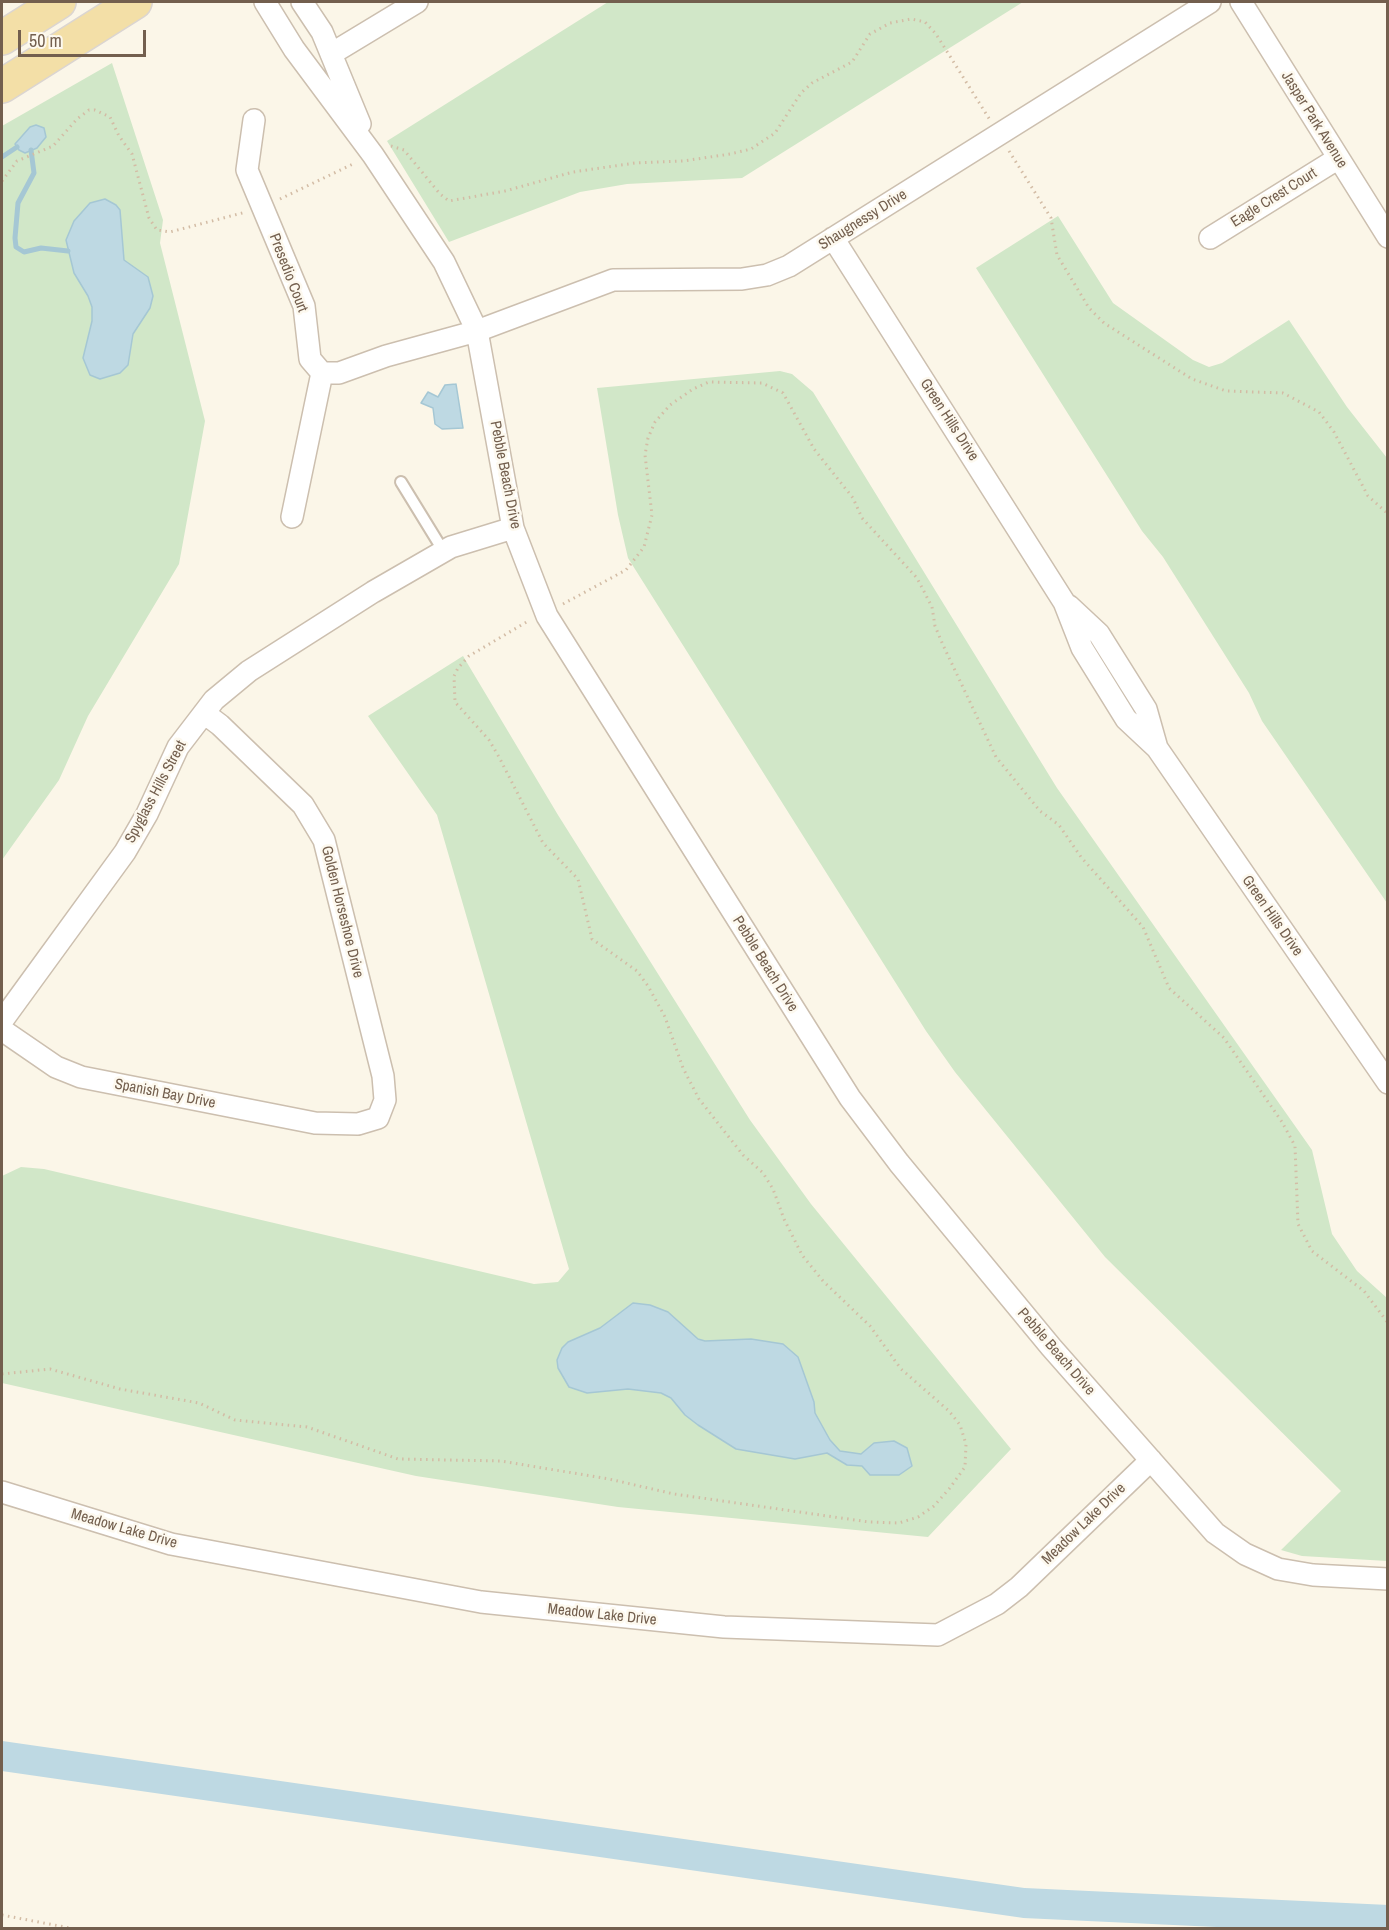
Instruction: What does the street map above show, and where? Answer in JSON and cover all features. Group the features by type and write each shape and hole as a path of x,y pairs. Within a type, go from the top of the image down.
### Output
{"main road":[{"path":"2,38 59,2"},
{"path":"2,86 135,2"}],"street":[{"path":"265,2 294,49 373,155"},
{"path":"302,2 322,32 373,155"},
{"path":"331,54 417,2"},
{"name":"Shaugnessy Drive","path":"477,331 613,280 742,279 767,275 789,266 1210,2"},
{"name":"Jasper Park Avenue","path":"1241,2 1337,159 1388,237"},
{"name":"Presedio Court","path":"254,120 247,170 304,306 310,359 322,373"},
{"name":"Pebble Beach Drive","path":"373,155 444,262 477,331 513,528 546,612 636,761 850,1098 899,1163 1043,1338 1215,1533 1245,1554 1278,1569 1313,1575 1388,1579"},
{"name":"Eagle Crest Court","path":"1210,238 1337,159"},
{"name":"Green Hills Drive","path":"833,238 1064,602 1082,648 1126,719 1157,748 1388,1083"},
{"path":"292,517 322,373 339,373 386,356 477,331"},
{"name":"Spyglass Hills Street","path":"2,1021 125,852 147,814 178,747 214,700 249,671 373,592 444,552 513,528"},
{"name":"Golden Horseshoe Drive","path":"204,713 220,724 303,805 324,840 383,1076 385,1100 378,1118 358,1124 342,1124"},
{"name":"Spanish Bay Drive","path":"2,1030 56,1067 81,1077 315,1123 342,1124"},
{"name":"Meadow Lake Drive","path":"2,1492 171,1544 481,1602 724,1627 938,1635 997,1604 1019,1587 1151,1460"}],"lane":[{"path":"401,482 444,552"}],"path":[{"path":"2,181 12,166 23,157 53,146 83,114 95,110 110,117 119,136 132,154 150,218 162,233 262,206 390,146 404,150 428,181 449,201 505,191 573,172 635,162 683,161 730,154 751,148 775,133 801,93 812,83 852,62 870,34 890,23 911,19 925,22 936,34 1051,218 1057,255 1089,308 1104,323 1192,379 1226,391 1283,393 1319,412 1334,432 1368,496 1388,514"},
{"path":"2,1374 50,1369 120,1389 199,1403 235,1420 307,1427 398,1459 501,1461 609,1479 674,1494 869,1522 899,1523 918,1517 934,1506 950,1490 965,1467 966,1444 960,1425 949,1411 901,1369 870,1326 802,1256 784,1219 773,1189 763,1173 743,1155 699,1100 683,1068 665,1017 648,986 637,971 592,939 578,879 543,843 489,740 455,702 454,676 458,668 469,657 546,612 626,570 644,547 652,515 645,455 646,446 656,422 670,405 693,389 709,382 762,383 783,393 814,449 853,498 862,518 917,578 932,607 935,626 943,645 996,757 1040,811 1059,825 1081,857 1143,927 1168,988 1224,1038 1282,1122 1295,1146 1298,1224 1312,1251 1364,1291 1388,1323"},
{"path":"2,1915 70,1929"}],"green space":[{"path":"608,2 1023,2 742,178 627,184 580,192 449,242 387,141"},
{"path":"112,63 163,220 160,243 205,421 179,564 88,716 59,780 2,860 2,126"},
{"path":"1058,216 1113,303 1193,360 1209,367 1222,363 1289,320 1347,407 1387,458 1387,903 1262,721 1249,693 1163,557 1142,531 976,268"},
{"path":"780,371 792,374 813,392 1057,788 1312,1150 1332,1234 1357,1271 1387,1298 1387,1561 1302,1556 1281,1550 1341,1491 1105,1257 955,1072 926,1031 628,558 618,515 597,388"},
{"path":"463,656 558,815 750,1120 811,1204 1011,1449 928,1537 618,1507 416,1476 2,1383 2,1176 21,1167 44,1169 534,1284 558,1282 569,1269 437,815 368,716"}],"water":[{"path":"36,125 44,128 46,137 37,148 25,153 19,150 15,144 30,127"},
{"path":"105,199 120,210 124,260 148,277 153,296 150,308 133,334 128,365 120,373 100,379 90,375 83,358 92,321 92,307 74,273 66,240 74,221 90,203"},
{"path":"456,384 463,428 442,429 435,424 433,408 421,403 428,392 438,397 445,385"},
{"path":"633,1303 650,1305 668,1312 698,1339 705,1341 751,1339 783,1344 798,1357 814,1402 815,1413 830,1440 840,1451 861,1454 874,1443 894,1441 907,1448 912,1466 899,1475 870,1475 862,1466 847,1465 827,1453 795,1459 736,1449 698,1425 685,1415 671,1398 661,1393 628,1389 587,1393 569,1387 558,1368 557,1360 562,1348 568,1342 600,1328"}],"waterway":[{"path":"2,157 17,147"},
{"path":"31,150 34,173 18,203 16,247 24,252 41,248 68,251"},
{"path":"2,1756 1024,1903 1388,1920"}]}
